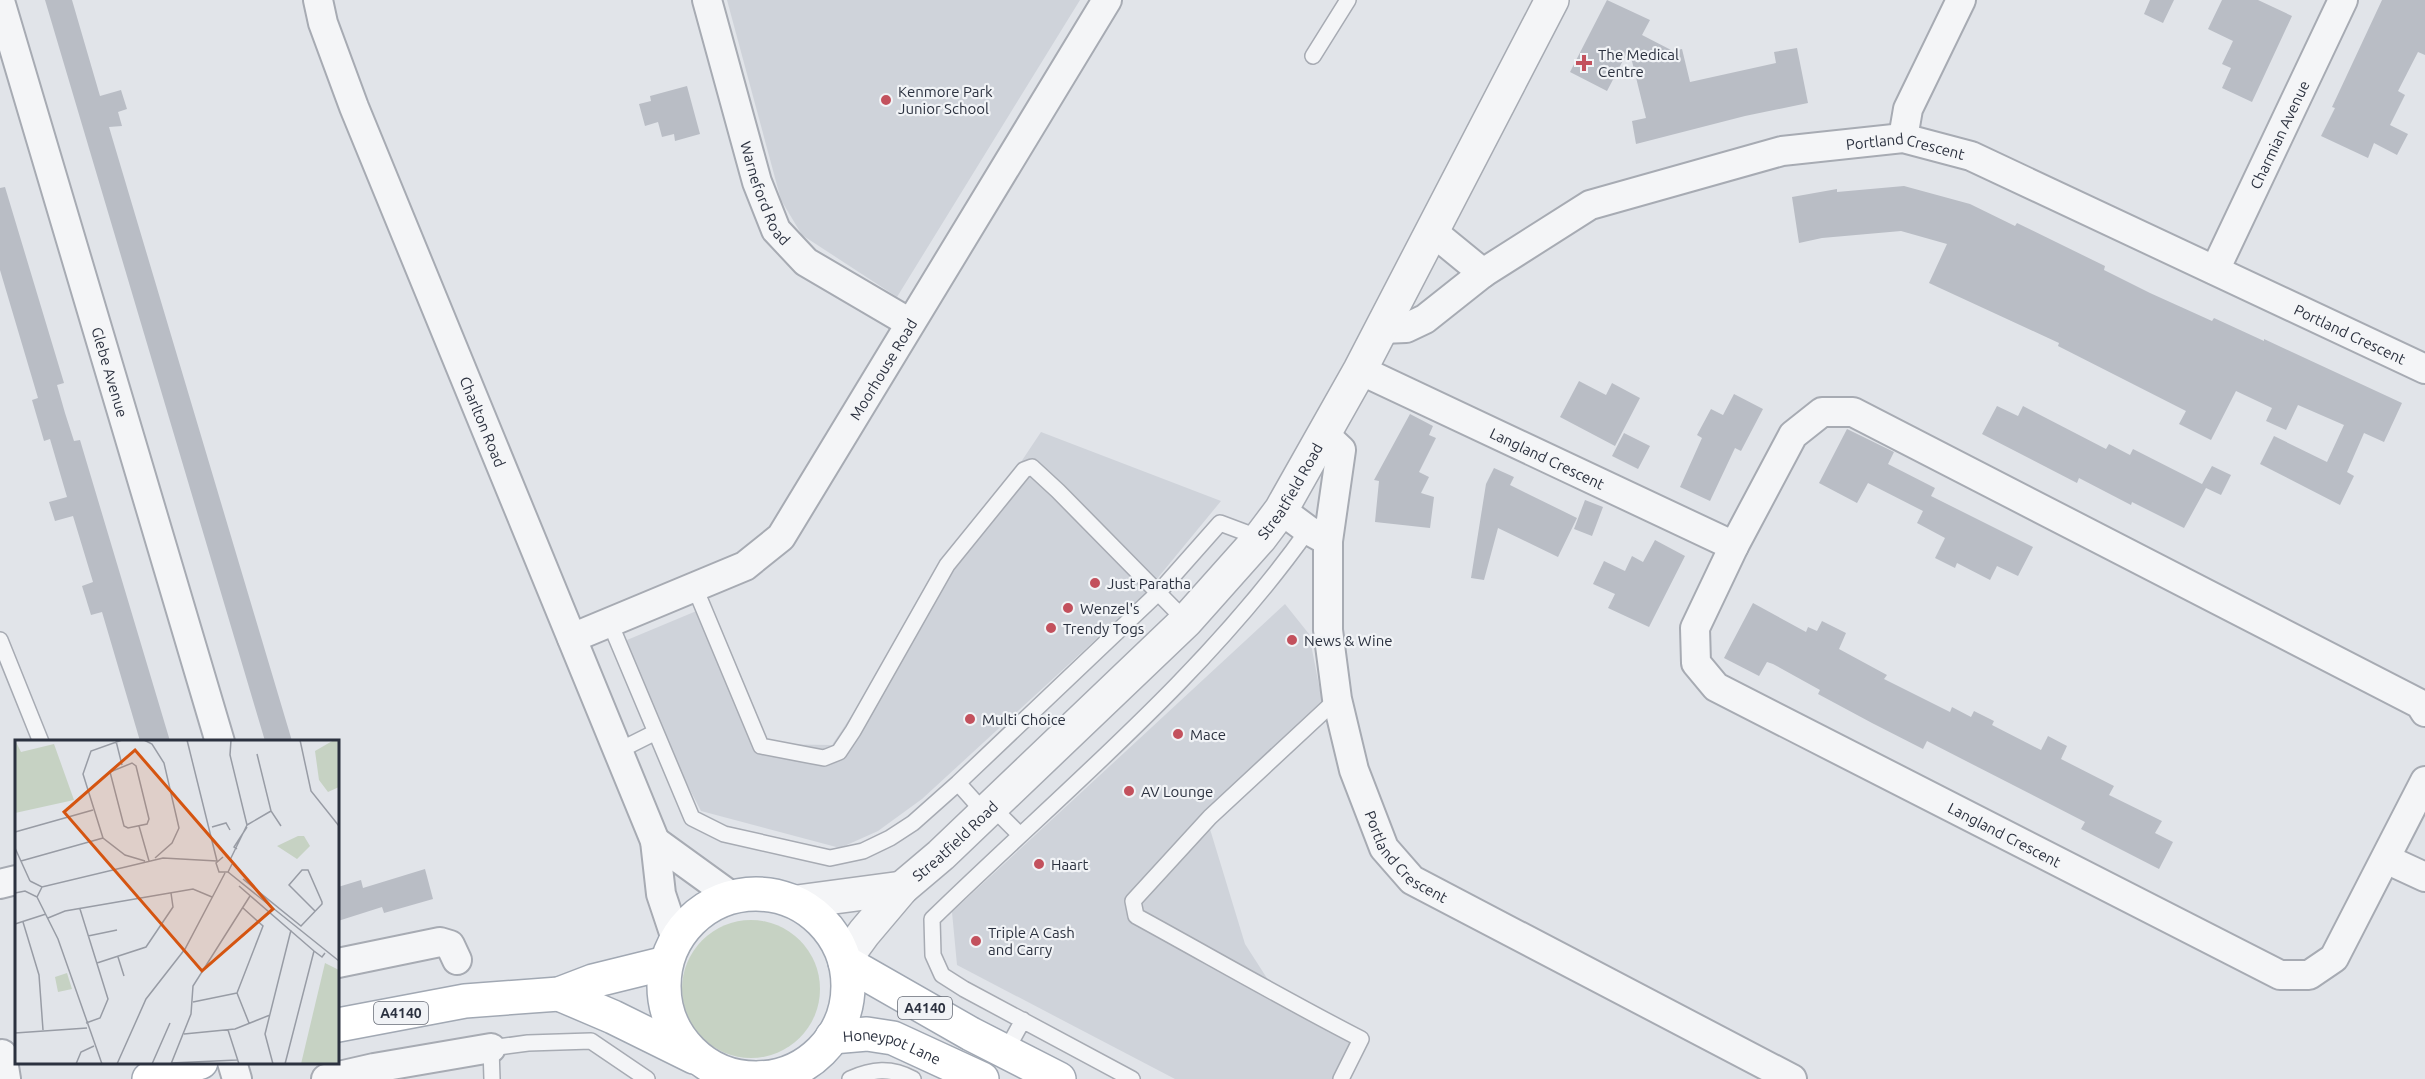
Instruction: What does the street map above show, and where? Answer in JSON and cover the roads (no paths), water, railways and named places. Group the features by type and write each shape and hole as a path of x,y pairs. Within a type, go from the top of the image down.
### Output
{"main road":[{"path":"753,893 776,895 797,902 815,914 830,930 845,961 848,988 846,1005 832,1037 811,1060 783,1074 761,1079 725,1073 700,1060 681,1041 668,1017 663,995 671,951 690,920 709,905 731,896 753,893"},
{"name":"A4140","path":"339,1025 465,1001 494,997 560,994 671,951"},
{"name":"A4140","path":"845,961 963,1029 1059,1079"},
{"name":"A4140","path":"560,994 700,1060"},
{"name":"Honeypot Lane","path":"832,1037 867,1035 893,1038 982,1079"},
{"path":"150,1079 195,1064"}],"street":[{"name":"Charlton Road","path":"318,0 323,23 358,118 655,841 671,951"},
{"name":"Warneford Road","path":"707,0 757,182 776,230 806,262 910,323"},
{"name":"Moorhouse Road","path":"572,638 745,566 782,537 1107,0"},
{"name":"Streatfield Road","path":"845,961 864,933 902,888 940,855 1186,621 1260,538 1281,510 1360,370 1552,0"},
{"path":"1903,138 1908,109 1961,0"},
{"name":"Charmian Avenue","path":"2215,270 2343,0"},
{"name":"Glebe Avenue","path":"0,1 220,740"},
{"name":"Portland Crescent","path":"1382,328 1406,328 1425,319 1483,273 1590,205 1782,151 1903,138 1971,156 2425,369"},
{"path":"1433,232 1483,273"},
{"name":"Langland Crescent","path":"1360,370 1734,546"},
{"name":"Langland Crescent","path":"2425,711 2420,704 1853,412 1822,412 1793,435 1734,546 1695,628 1696,663 1716,687 2280,975 2310,975 2334,958 2425,781"},
{"name":"Portland Crescent","path":"1325,435 1341,450 1318,536 1336,699 1354,770 1384,848 1412,880 1792,1079"},
{"path":"1281,510 1318,536"},
{"path":"655,841 731,896"},
{"path":"2386,859 2425,878"},
{"path":"0,884 15,880"},
{"name":"Streatfield Road","path":"797,902 902,888"},
{"path":"339,963 440,942 450,945 457,960"},
{"path":"326,1079 374,1068 491,1048"},
{"path":"233,1064 237,1079"}],"lane":[{"path":"1313,56 1348,0"},
{"path":"695,588 761,746 824,758 839,752 853,731 947,565 1024,470 1032,467 1058,491 1186,621"},
{"path":"610,623 654,733 692,818 724,834 830,858 863,851 890,838 913,823 1158,593 1220,524 1260,538"},
{"path":"1132,1079 942,975 933,956 932,919 1125,737 1218,643 1288,558 1318,536"},
{"path":"0,640 41,740"},
{"path":"1336,699 1210,817 1133,901 1136,916 1252,979 1277,996 1360,1039 1341,1079"},
{"path":"618,752 654,733"},
{"path":"958,783 1020,834"},
{"path":"1006,1051 1023,1020"},
{"path":"492,1079 491,1048 528,1043 591,1041 647,1079"},
{"path":"850,1079 866,1072 883,1070 902,1073 913,1079"}],"place":[{"name":"The Medical Centre","path":"1584,63"},
{"name":"Kenmore Park Junior School","path":"886,100"},
{"name":"Just Paratha","path":"1095,583"},
{"name":"Wenzel's","path":"1068,608"},
{"name":"Trendy Togs","path":"1051,628"},
{"name":"News & Wine","path":"1292,640"},
{"name":"Multi Choice","path":"970,719"},
{"name":"Mace","path":"1178,734"},
{"name":"AV Lounge","path":"1129,791"},
{"name":"Haart","path":"1039,864"},
{"name":"Triple A Cash and Carry","path":"976,941"}]}
